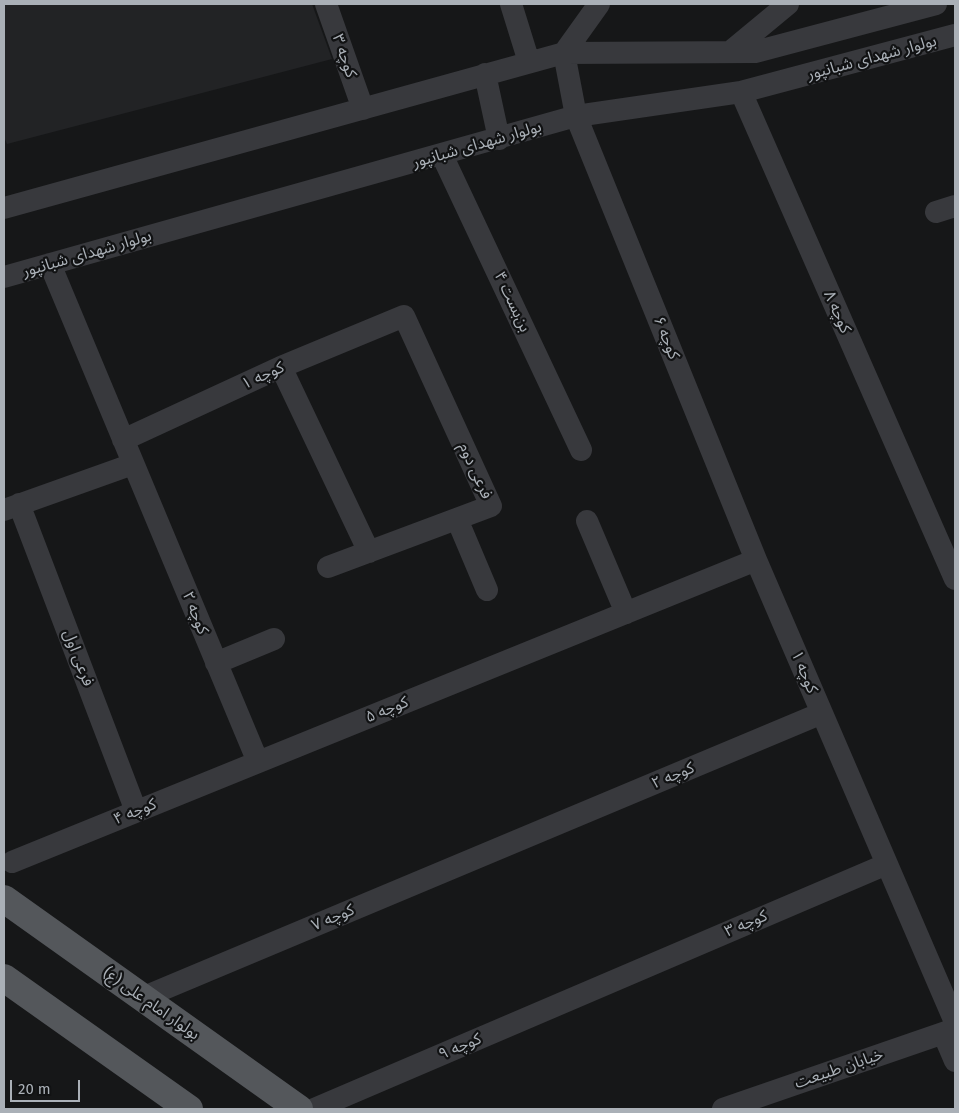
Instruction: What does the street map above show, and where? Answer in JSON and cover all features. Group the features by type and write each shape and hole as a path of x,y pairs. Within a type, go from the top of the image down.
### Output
{"main road":[{"name":"بولوار امام علی (ع)","path":"4,899 299,1109"},
{"path":"4,978 189,1109"}],"street":[{"name":"کوچه ۳","path":"326,4 362,109"},
{"path":"511,4 529,62"},
{"path":"564,53 599,4"},
{"path":"730,52 788,4"},
{"path":"4,208 564,53 754,52 936,4"},
{"name":"بولوار شهدای شبانپور","path":"4,277 576,116 741,92 953,42"},
{"name":"کوچه ۶","path":"564,53 576,116 756,560"},
{"path":"485,74 499,139"},
{"name":"کوچه ۸","path":"741,92 955,579"},
{"name":"بن‌بست ۴","path":"442,155 581,450"},
{"name":"کوچه ۲","path":"50,264 258,762"},
{"name":"کوچه ۱","path":"123,440 281,367 404,316"},
{"name":"فرعی دوم","path":"328,567 491,506 404,316"},
{"path":"281,367 368,552"},
{"path":"12,507 133,464"},
{"name":"فرعی اول","path":"12,507 136,811"},
{"path":"457,519 487,590"},
{"path":"587,521 626,612 756,560"},
{"name":"کوچه ۱","path":"756,560 887,864 951,1028"},
{"name":"کوچه ۵","path":"258,762 626,612"},
{"path":"216,664 274,638"},
{"name":"کوچه ۲","path":"524,838 822,713"},
{"name":"کوچه ۴","path":"12,862 258,762"},
{"name":"کوچه ۷","path":"142,998 524,838"},
{"name":"کوچه ۳","path":"606,984 887,864"},
{"name":"کوچه ۹","path":"314,1109 606,984"},
{"path":"951,1028 955,1061"},
{"name":"خیابان طبیعت","path":"723,1109 951,1028"}],"shaded area":[{"path":"4,4 312,4 332,59 7,144 4,137"}]}
